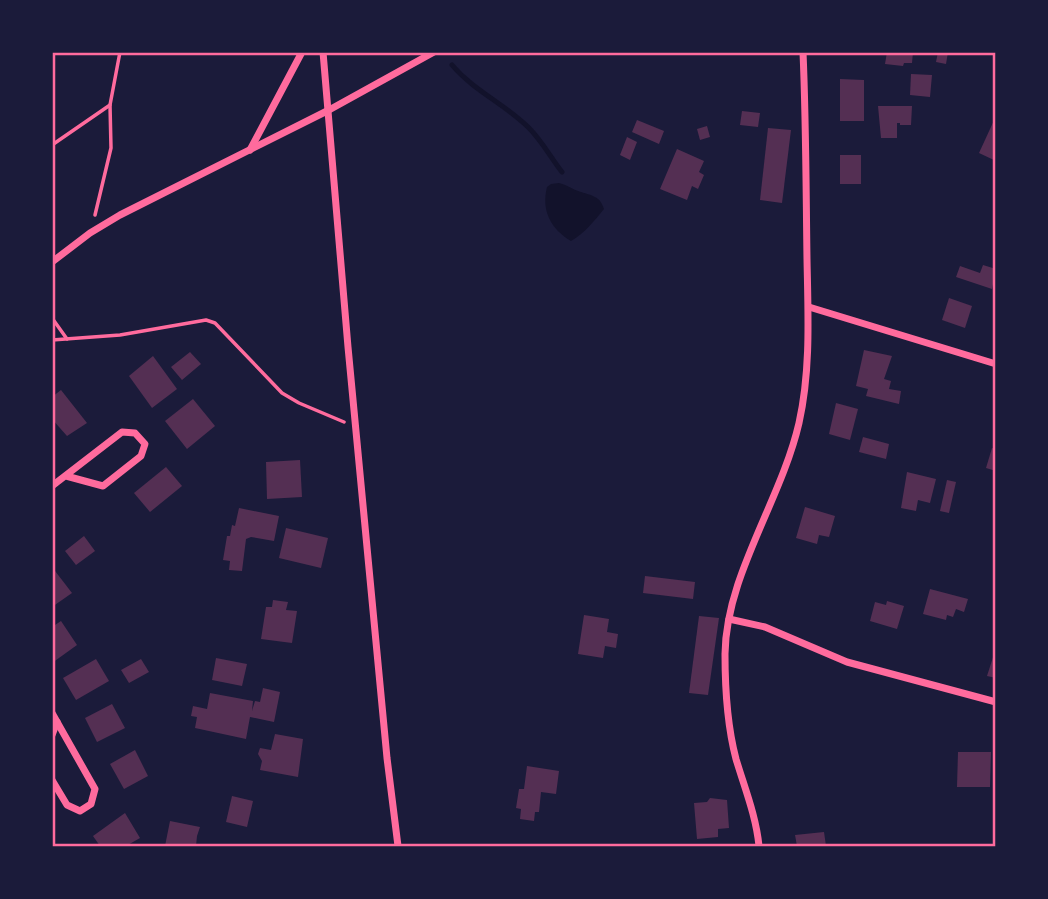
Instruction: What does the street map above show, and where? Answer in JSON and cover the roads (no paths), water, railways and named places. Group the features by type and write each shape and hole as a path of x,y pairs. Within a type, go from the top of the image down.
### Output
{"street":[{"path":"250,150 302,52"},
{"path":"323,52 387,758 398,846"},
{"path":"52,262 102,226 149,199 329,110 434,52"},
{"path":"759,846 753,812 729,728 725,652 731,602 774,499 799,423 805,386 809,307 803,52"},
{"path":"809,307 996,364"},
{"path":"52,486 122,432 135,433 145,444 141,456 103,486 66,476"},
{"path":"729,619 765,627 847,662 996,702"},
{"path":"52,713 95,789 91,804 80,811 67,805 52,780"},
{"path":"52,735 57,722"}],"waterway":[{"path":"452,65 529,128 562,172"}]}
